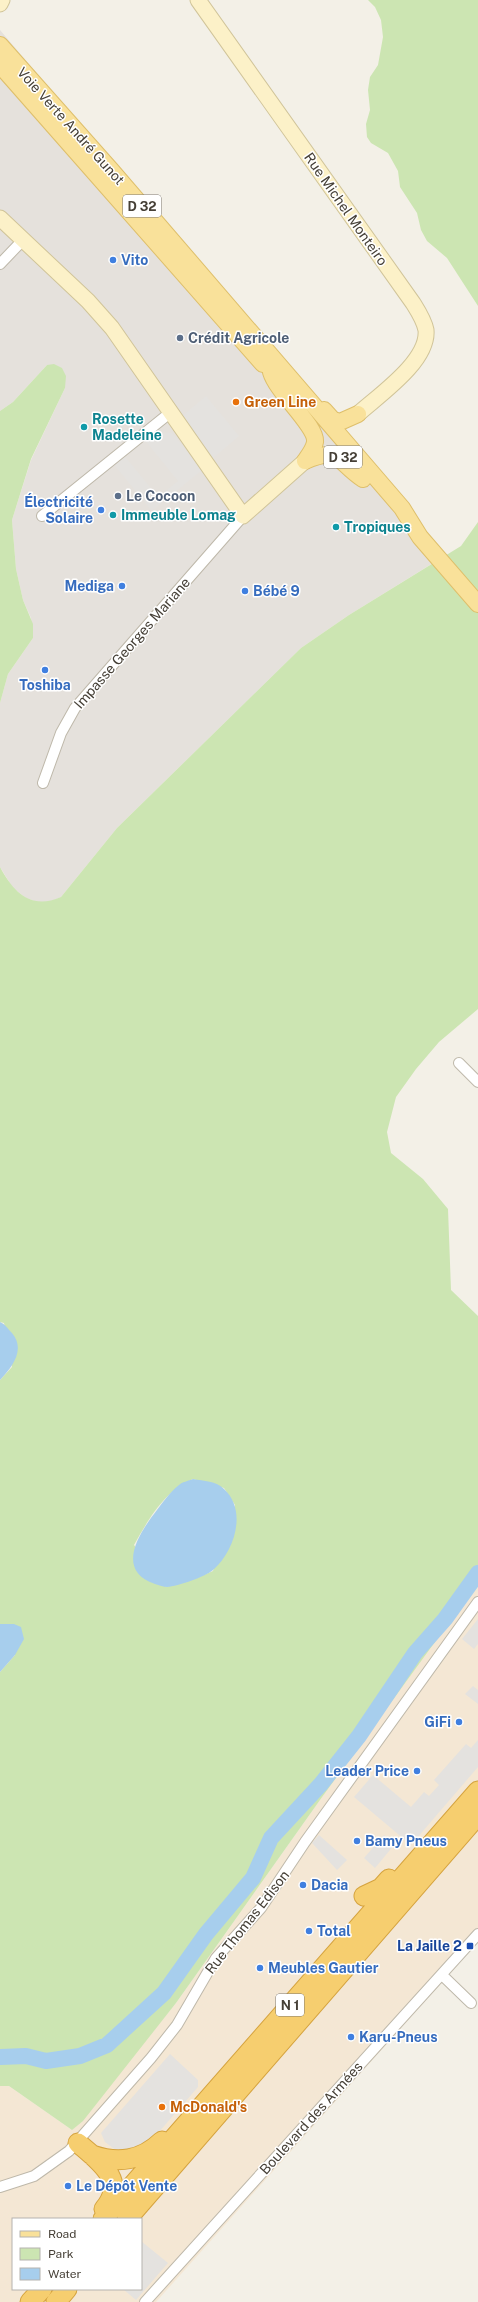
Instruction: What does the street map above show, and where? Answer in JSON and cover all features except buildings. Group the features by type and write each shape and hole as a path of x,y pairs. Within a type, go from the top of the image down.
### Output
{"highway":[{"path":"364,1896 381,1888 429,1835 474,1804"},
{"name":"N 1","path":"104,2218 228,2076 258,2054 437,1861 474,1804"},
{"name":"N 1","path":"128,2218 258,2054 474,1804"},
{"path":"396,1928 437,1861"},
{"path":"258,2054 310,1970 313,1958"},
{"path":"258,2054 347,1976 358,1972"},
{"path":"92,2155 108,2160 123,2161 150,2152 228,2076"},
{"path":"78,2143 92,2155 112,2178 114,2186 109,2203 96,2218"},
{"path":"25,2302 34,2290"},
{"path":"30,2302 41,2290"},
{"path":"56,2302 66,2290"}],"main road":[{"name":"Voie Verte André Gunot","path":"0,45 112,170 276,370 365,474 392,514 420,537 478,604"},
{"name":"Voie Verte André Gunot","path":"0,65 276,370"},
{"path":"305,461 314,446 314,434 277,387 276,370 290,372 333,420 345,421 358,414"},
{"path":"358,414 350,428 349,439 365,474"},
{"path":"305,461 319,455 330,453 365,474"}],"street":[{"path":"0,4 2,0"},
{"name":"Rue Michel Monteiro","path":"198,0 412,303 424,324 425,340 418,357 405,372 358,414"},
{"path":"0,218 104,318 243,516 305,461"},
{"path":"0,264 23,240"},
{"path":"42,516 170,412"},
{"name":"Impasse Georges Mariane","path":"43,783 61,733 75,708 243,516"},
{"path":"459,1063 478,1082"},
{"name":"Rue Thomas Edison","path":"0,2188 20,2182 43,2171 78,2143 151,2058 177,2025 216,1958 261,1908 305,1842 478,1602"},
{"name":"Boulevard des Armées","path":"145,2302 478,1934"},
{"path":"442,1975 471,2003"}],"shaded area":[{"path":"0,30 446,555 349,615 301,648 117,828 61,897 50,902 40,903 26,898 13,888 0,867 0,703 8,674 33,638 31,618 23,600 16,569 12,520 31,460 65,388 47,365 13,402 0,411"},
{"path":"206,396 239,436 212,459 179,419"},
{"path":"152,432 172,433 202,470 152,511 112,462 122,453 158,497 178,481 144,439"},
{"path":"478,1583 478,1942 156,2302 0,2302 0,2086 9,2086 72,2130 176,2003 320,1800"},
{"path":"478,1619 478,1644 474,1649 462,1639"},
{"path":"473,1686 478,1690 478,1704 465,1694"},
{"path":"478,1740 478,1767 411,1845 354,1797 373,1775 411,1807 424,1792 429,1796 439,1785 434,1780 466,1744 471,1748"},
{"path":"319,1835 347,1860 337,1870 312,1843"},
{"path":"384,1835 395,1844 375,1868 364,1858"},
{"path":"170,2054 198,2080 198,2087 152,2140 144,2146 119,2152 105,2142 101,2133"},
{"path":"142,2242 168,2263 136,2300 124,2290 142,2290"}],"green space":[{"path":"368,0 478,0 478,306 447,258 427,241 421,230 417,213 400,187 398,171 388,153 371,143 367,137 366,124 370,110 368,90 370,77 378,65 383,37 381,20 375,7"},
{"path":"54,364 62,368 66,376 65,388 31,459 12,520 16,569 23,600 33,624 33,638 8,674 0,703 0,411 13,402 47,365"},
{"path":"478,522 478,1009 439,1042 416,1069 396,1097 387,1132 391,1153 423,1179 448,1209 451,1290 478,1316 478,1583 320,1800 176,2003 83,2121 72,2130 9,2086 0,2086 0,1672 15,1655 3,1624 0,1624 0,1380 12,1367 4,1323 0,1322 0,867 11,884 24,897 32,900 50,901 61,897 117,828 301,648 349,615 461,546","holes":["193,1479 224,1488 235,1505 213,1571 194,1579 166,1587 134,1545 139,1535 158,1507 174,1490 183,1484"]}],"water":[{"path":"0,1322 5,1325 16,1339 18,1352 13,1364 0,1380"},
{"path":"193,1479 210,1482 221,1486 231,1498 235,1508 237,1520 232,1542 227,1553 209,1573 178,1585 166,1587 155,1584 143,1578 136,1570 133,1560 134,1550 138,1539 150,1519 164,1500 180,1484"},
{"path":"0,1624 14,1624 21,1627 24,1639 15,1655 0,1672"}],"waterway":[{"path":"0,2057 26,2056 46,2061 80,2056 107,2045 164,1993 206,1934 253,1878 271,1838 321,1784 359,1736 415,1653 445,1619 478,1573"}],"place":[{"name":"Vito","path":"113,260"},
{"name":"Crédit Agricole","path":"180,338"},
{"name":"Green Line","path":"236,402"},
{"name":"Rosette Madeleine","path":"84,427"},
{"name":"Le Cocoon","path":"118,496"},
{"name":"Électricité Solaire","path":"101,510"},
{"name":"Immeuble Lomag","path":"113,515"},
{"name":"Tropiques","path":"336,527"},
{"name":"Mediga","path":"122,586"},
{"name":"Bébé 9","path":"245,591"},
{"name":"Toshiba","path":"45,670"},
{"name":"GiFi","path":"459,1722"},
{"name":"Leader Price","path":"417,1771"},
{"name":"Bamy Pneus","path":"357,1841"},
{"name":"Dacia","path":"303,1885"},
{"name":"Total","path":"309,1931"},
{"name":"La Jaille 2","path":"470,1946"},
{"name":"Meubles Gautier","path":"260,1968"},
{"name":"Karu-Pneus","path":"351,2037"},
{"name":"McDonald's","path":"162,2107"},
{"name":"Le Dépôt Vente","path":"68,2186"}]}
